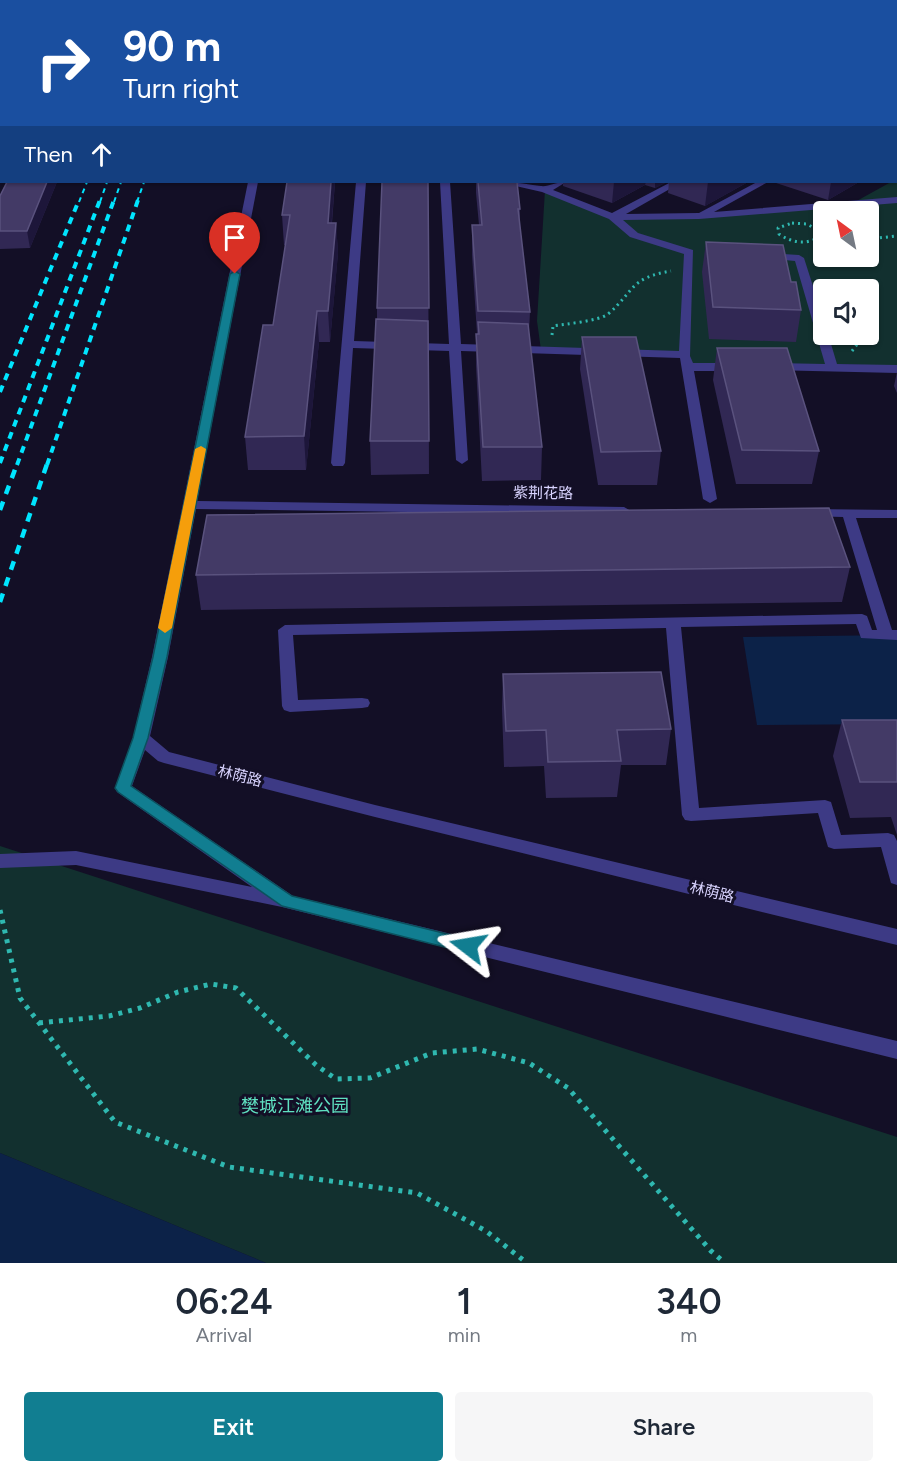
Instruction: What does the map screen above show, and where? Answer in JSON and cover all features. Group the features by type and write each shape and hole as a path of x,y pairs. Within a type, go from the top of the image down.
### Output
{"street":[{"path":"254,183 141,738 123,788 288,902"},
{"path":"338,463 362,183"},
{"path":"445,183 462,460"},
{"path":"514,183 545,190 613,217 634,235 694,252 688,269 686,361 710,507"},
{"path":"545,190 559,183"},
{"path":"613,217 675,183"},
{"path":"699,216 761,183"},
{"path":"613,217 699,216 897,200"},
{"path":"758,255 799,258 832,368"},
{"path":"348,344 550,351 743,367"},
{"path":"765,367 897,369"},
{"name":"紫荆花路","path":"189,505 633,511"},
{"path":"801,513 897,514"},
{"path":"362,703 290,706 285,630 862,620 866,635 891,635 848,513"},
{"path":"673,623 691,815 825,806 834,842 888,840 897,878"},
{"name":"林荫路","path":"141,738 164,757 897,937"},
{"path":"0,861 76,858 288,902 897,1050"}],"path":[{"path":"792,223 813,226 821,235 815,240 802,242 788,240 779,234 778,228 792,223"},
{"path":"879,238 897,236"},
{"path":"550,351 553,326 606,316 633,285 652,274 688,269"},
{"path":"0,910 20,998 115,1122 229,1167 417,1192 486,1232 527,1263"},
{"path":"39,1023 109,1016 140,1008 178,992 211,984 236,988 316,1065 336,1079 370,1078 432,1053 477,1049 529,1063 568,1088 711,1251 725,1263"}],"green space":[{"path":"889,183 897,183 897,366 831,364 687,367 685,355 541,350 537,321 545,190 613,217 699,216 813,206 813,267 879,267 879,201 857,201"},
{"name":"樊城江滩公园","path":"0,846 897,1137 897,1263 266,1263 0,1153"}],"water":[{"path":"897,635 897,724 757,725 743,637"},
{"path":"0,1153 266,1263 0,1263"}],"building":[{"path":"6,183 47,183 27,231 0,231 0,196"},
{"path":"287,183 331,183 328,223 336,223 328,311 317,311 304,436 245,437 263,325 273,325 290,215 282,215"},
{"path":"382,183 428,183 429,308 377,308"},
{"path":"478,183 517,183 530,312 478,311 472,225 482,225"},
{"path":"706,242 783,245 791,282 796,282 801,310 713,307"},
{"path":"376,319 428,321 429,441 370,441"},
{"path":"478,322 528,324 542,447 483,447 476,334 479,334"},
{"path":"582,337 636,337 661,451 601,452"},
{"path":"717,348 787,348 819,451 742,450"},
{"path":"829,508 850,567 196,575 207,515"},
{"path":"661,672 671,729 617,730 621,761 548,762 546,730 506,731 503,674"},
{"path":"842,720 897,720 897,782 860,782"}],"railway":[{"path":"79,202 87,183"},
{"path":"100,202 107,183"},
{"path":"114,202 121,183"},
{"path":"137,202 144,183"},
{"path":"0,392 79,200"},
{"path":"0,463 100,200"},
{"path":"17,465 114,200"},
{"path":"47,465 138,200"},
{"path":"0,510 17,464"},
{"path":"0,602 47,464"}],"slow traffic":[{"path":"165,628 201,449"}],"route":[{"path":"235,274 160,657 141,738 123,788 288,902 468,946"}]}
